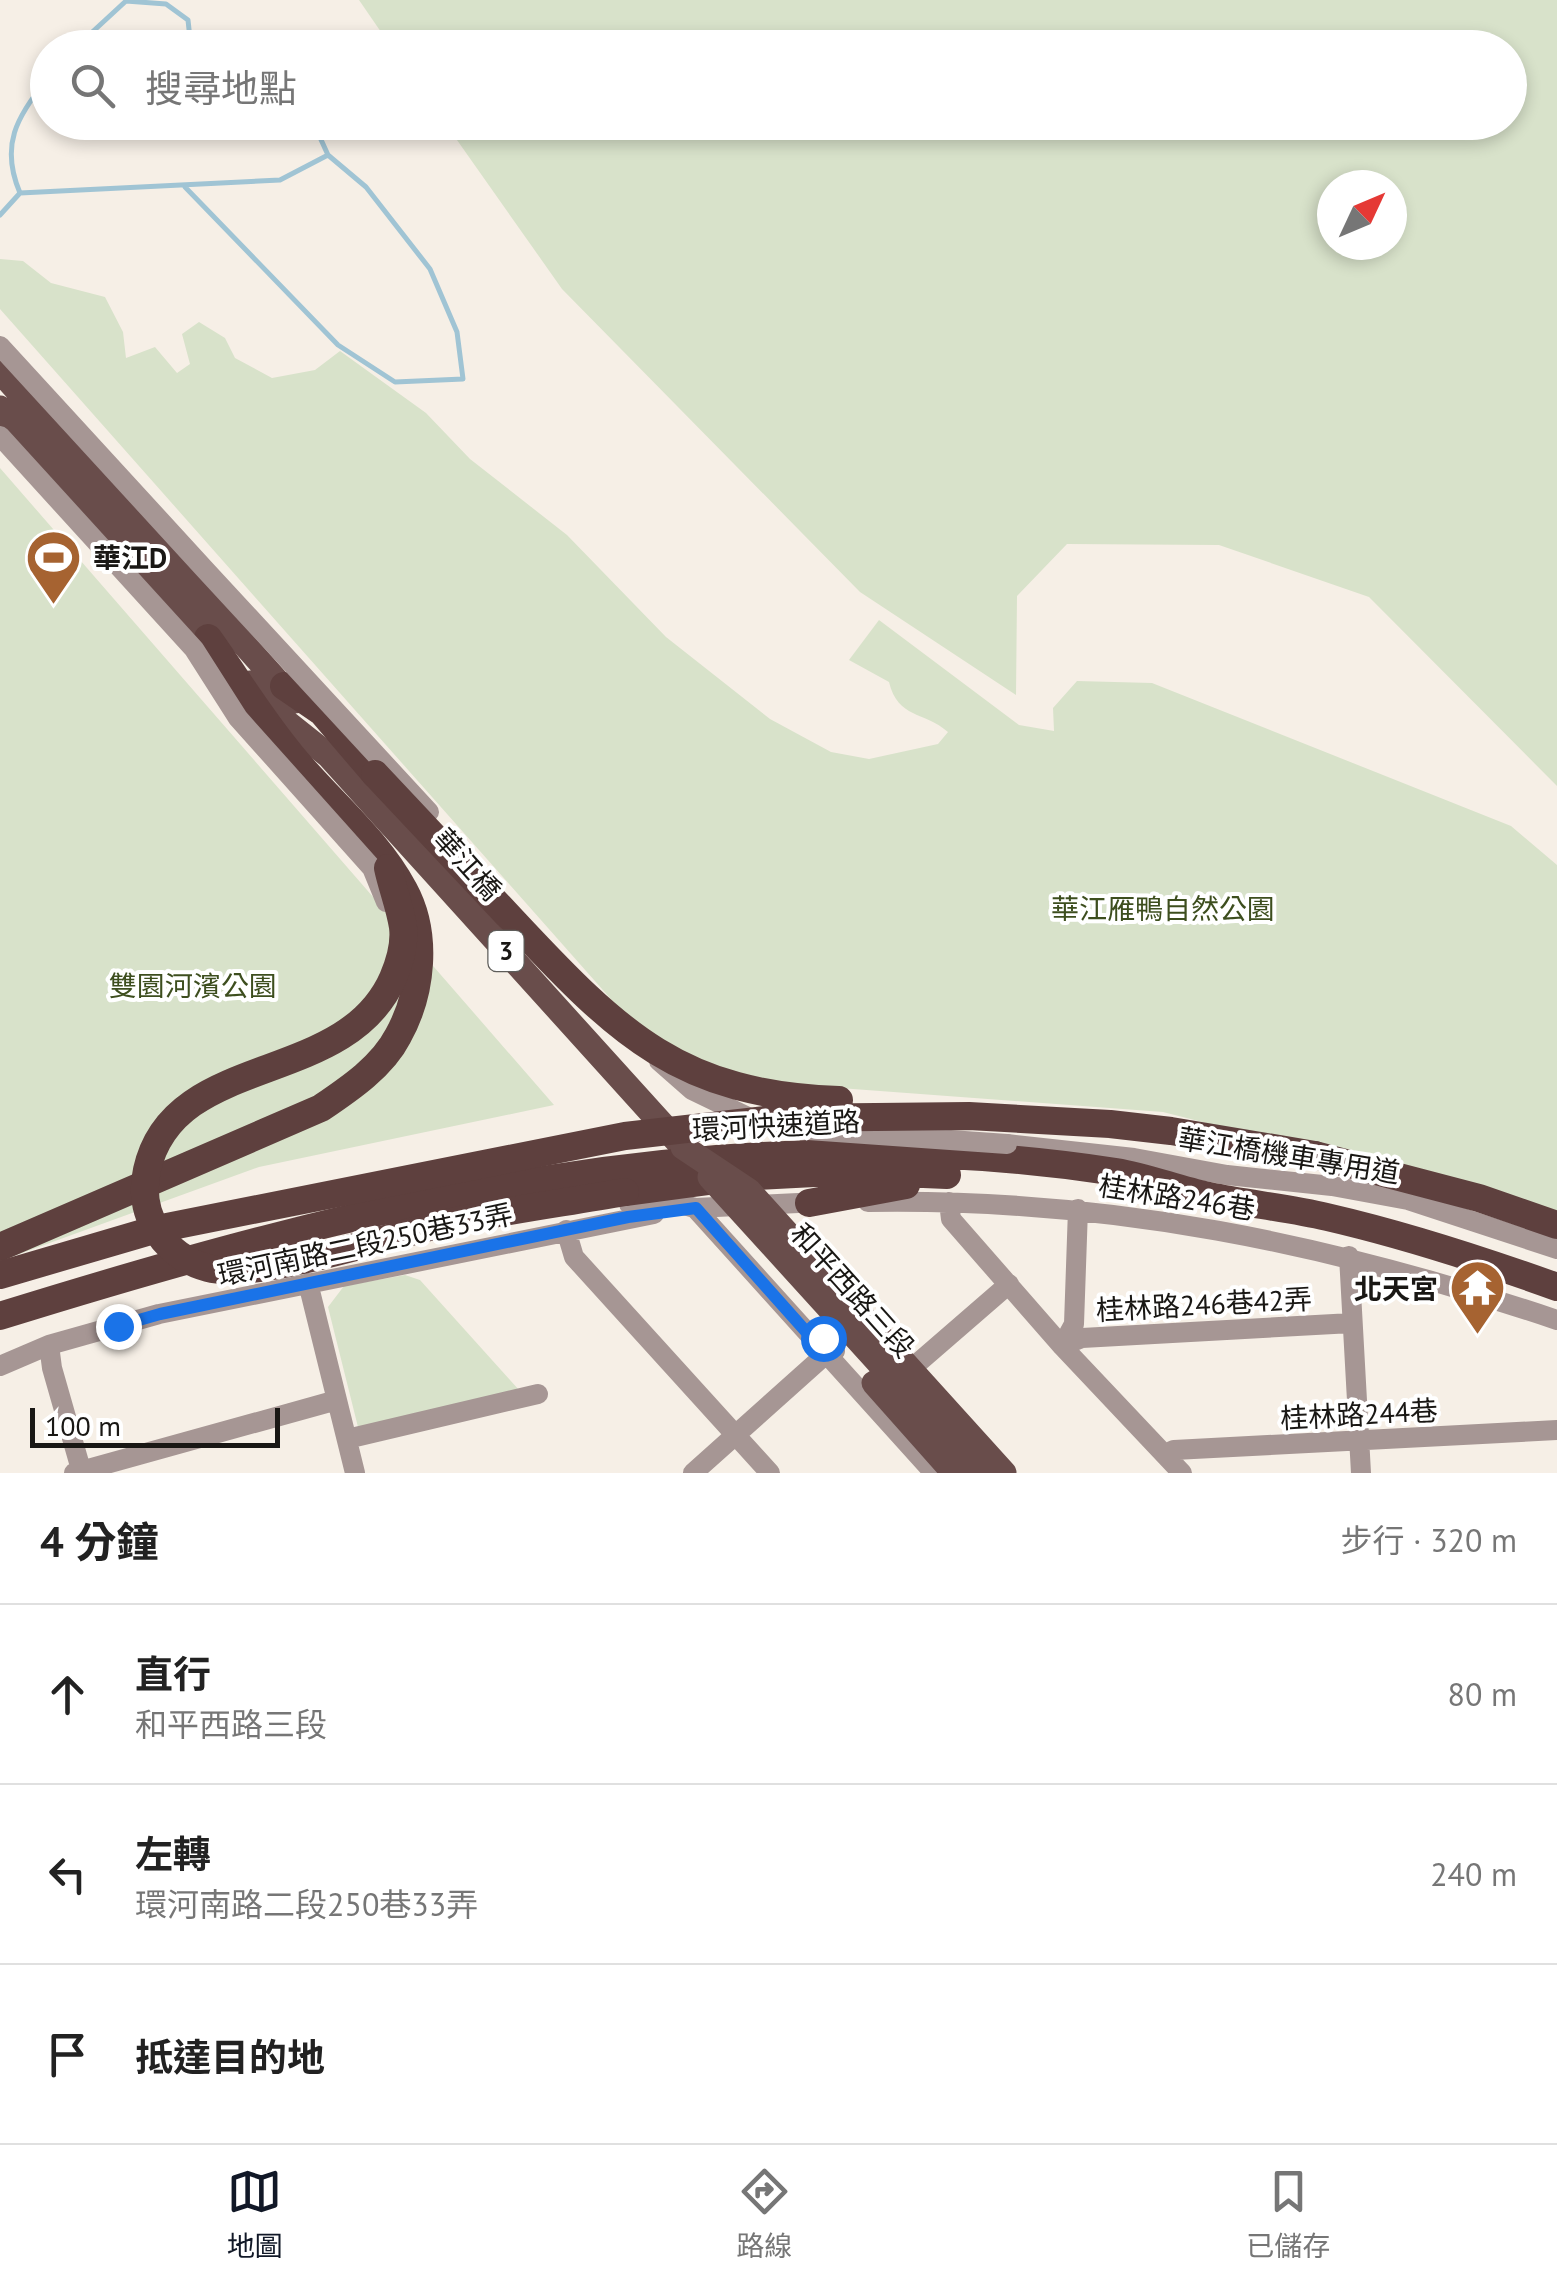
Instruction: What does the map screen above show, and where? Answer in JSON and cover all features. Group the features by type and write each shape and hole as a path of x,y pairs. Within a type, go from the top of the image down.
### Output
{"highway":[{"path":"0,1247 320,1108 374,1068 398,1038 413,1000 420,960 417,925 404,890 290,754 208,638"},
{"path":"284,686 322,712 375,774 583,995 621,1029 656,1052 697,1072 777,1096 924,1102 969,1116"},
{"path":"388,868 403,928 400,961 385,996 360,1025 333,1043 198,1099 156,1143 147,1172 144,1204 157,1233 178,1254 208,1268 235,1271 271,1266 442,1224 737,1178 853,1172 954,1189"},
{"name":"環河快速道路","path":"0,1275 157,1229 626,1136 782,1118 969,1116 1171,1131 1314,1155 1479,1198 1557,1225"},
{"name":"環河快速道路","path":"0,1316 306,1228 447,1195 622,1166 770,1154 885,1153 1120,1172 1205,1195 1327,1217 1494,1264 1557,1287"},
{"path":"809,1202 954,1189 1205,1195"}],"main road":[{"name":"華江橋","path":"0,371 284,686 312,724 329,756"},
{"name":"華江橋","path":"0,408 285,721 329,756 683,1147 721,1214 954,1473"},
{"name":"華江橋","path":"683,1147 748,1191 1004,1473"},
{"name":"和平西路三段","path":"683,1147 978,1473"}],"street":[{"name":"華江橋機車專用道","path":"0,346 655,1058 692,1090 734,1113 777,1128 1007,1144 1134,1158 1227,1176 1332,1186 1408,1200 1557,1249"},
{"path":"0,436 194,649 238,718 372,868 386,900 392,934 386,968 372,998 360,1010 323,1036 191,1092 149,1134 134,1182 135,1210 146,1236 166,1260 190,1273 241,1283 441,1235 626,1198 670,1201 696,1208 809,1202"},
{"name":"桂林路246巷","path":"954,1189 1224,1229 1349,1256 1557,1320"},
{"name":"桂林路246巷42弄","path":"954,1189 951,1219 1062,1346 1182,1473"},
{"name":"和平西路三段","path":"777,1204 867,1309 1018,1473"},
{"path":"696,1208 828,1348 934,1473"},
{"name":"環河南路二段250巷33弄","path":"0,1366 49,1344 160,1314 566,1230 696,1208"},
{"path":"1062,1346 1074,1324 1078,1209"},
{"path":"566,1230 574,1257 770,1473"},
{"path":"1349,1256 1361,1473"},
{"path":"308,1283 355,1473"},
{"path":"919,1362 1009,1284"},
{"name":"桂林路246巷42弄","path":"1062,1346 1082,1338 1352,1323"},
{"path":"49,1344 79,1472 337,1400"},
{"path":"693,1473 828,1348"},
{"path":"347,1439 538,1394"},
{"name":"桂林路244巷","path":"1164,1454 1174,1450 1557,1430"}],"green space":[{"path":"359,0 1557,0 1557,786 1369,597 1219,545 1067,544 1017,596 1016,695 860,592 562,289 457,140 1527,140 1527,30 380,30"},
{"name":"華江雁鴨自然公園","path":"0,259 23,261 51,283 105,297 123,332 126,358 155,347 177,373 190,364 182,334 199,322 225,338 235,358 272,378 315,370 340,351 426,413 470,459 567,535 666,637 770,719 831,752 869,759 938,744 948,732 905,709 889,682 849,660 879,620 1019,725 1054,731 1053,708 1077,681 1152,683 1511,826 1557,865 1557,1212 1163,1112 679,1076 0,309"},
{"name":"雙園河濱公園","path":"0,468 554,1105 259,1167 0,1261"},
{"path":"405,1275 420,1280 519,1390 358,1427 328,1307 344,1286"}],"waterway":[{"path":"95,30 126,1 166,4 188,20 189,30"},
{"path":"20,193 11,161 12,146 30,102"},
{"path":"185,187 338,345 395,382 463,379 457,332 430,269 366,187 328,155 321,140"},
{"path":"0,215 20,193 280,180 328,155"}],"place":[{"name":"華江D","path":"54,606"},
{"name":"北天宮","path":"1477,1337"}],"route":[{"path":"118,1326 628,1217 696,1208 826,1354 823,1338"}]}
